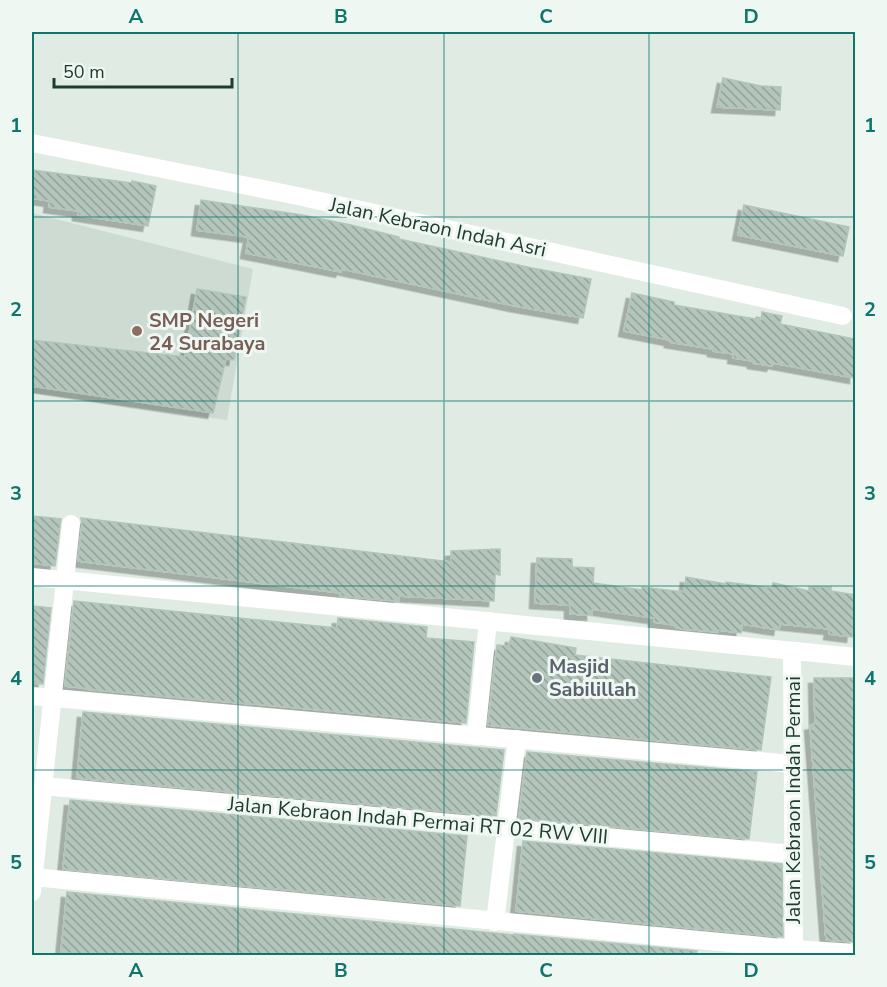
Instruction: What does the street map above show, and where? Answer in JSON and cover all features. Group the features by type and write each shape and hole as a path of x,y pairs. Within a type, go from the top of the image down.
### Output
{"street":[{"name":"Jalan Kebraon Indah Asri","path":"32,143 293,195 843,316"},
{"path":"70,524 43,786 36,809 32,884 855,953"},
{"path":"32,577 855,657"},
{"path":"476,736 488,621"},
{"name":"Jalan Kebraon Indah Permai","path":"792,651 794,949"},
{"path":"32,696 793,764"},
{"path":"495,922 516,739"},
{"name":"Jalan Kebraon Indah Permai RT 02 RW VIII","path":"43,786 793,854"}],"shaded area":[{"name":"SMP Negeri 24 Surabaya","path":"32,213 253,269 227,420 32,393"}],"building":[{"path":"723,78 761,86 781,87 780,110 717,107"},
{"path":"32,170 132,183 132,181 156,186 148,226 78,215 78,211 49,207 50,201 32,198"},
{"path":"201,200 302,215 351,225 399,237 399,239 591,279 583,318 342,269 341,272 246,253 249,237 197,230"},
{"path":"744,205 849,227 843,256 738,235"},
{"path":"197,289 246,297 234,360 226,359 213,413 32,386 32,340 185,357"},
{"path":"632,293 674,302 674,305 761,320 762,312 782,316 780,324 855,339 855,378 773,363 772,366 753,363 753,361 733,358 734,354 624,331"},
{"path":"32,516 61,519 55,566 32,563"},
{"path":"81,518 451,562 451,551 500,549 500,575 495,574 494,601 399,596 399,601 340,596 341,593 78,561"},
{"path":"537,558 572,559 572,567 594,568 593,583 642,590 642,587 684,592 686,577 726,584 726,582 772,588 773,583 809,591 809,587 831,587 831,591 855,595 852,637 829,634 830,629 780,624 779,630 742,624 741,633 718,630 718,632 682,629 675,625 654,622 654,618 592,609 592,615 570,614 570,605 535,603"},
{"path":"74,601 337,628 338,618 427,627 426,638 474,642 466,723 65,686"},
{"path":"32,606 51,608 43,684 32,683"},
{"path":"511,637 576,648 575,655 771,677 761,750 488,725 497,645 509,646"},
{"path":"814,678 855,678 855,942 826,940 810,725 815,724"},
{"path":"83,712 504,750 496,816 77,778"},
{"path":"527,752 757,772 749,839 519,818"},
{"path":"70,800 467,836 460,906 63,869"},
{"path":"523,841 782,864 783,937 516,911"},
{"path":"67,892 697,951 696,956 93,956 61,952"}],"place":[{"name":"SMP Negeri 24 Surabaya","path":"137,331"},
{"name":"Masjid Sabilillah","path":"537,678"}]}
